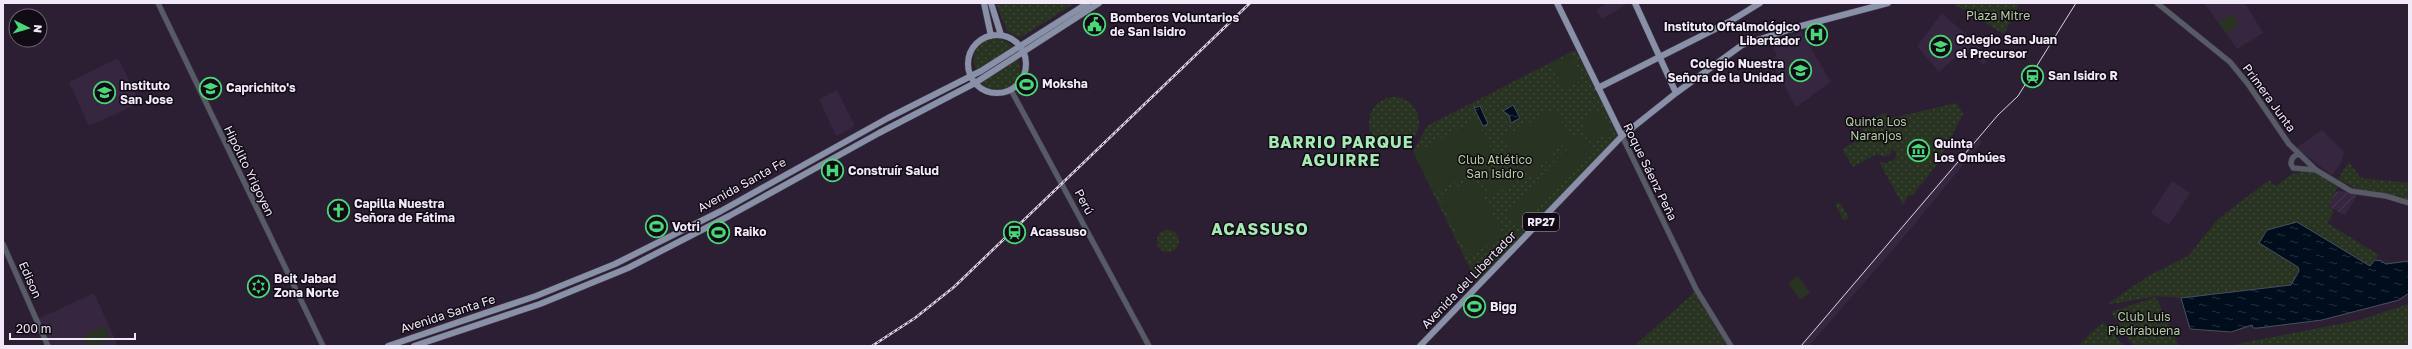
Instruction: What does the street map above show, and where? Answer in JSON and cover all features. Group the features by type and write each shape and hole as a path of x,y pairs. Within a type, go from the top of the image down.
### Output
{"main road":[{"path":"984,3 991,36"},
{"path":"991,3 1001,35"},
{"name":"Avenida Santa Fe","path":"414,346 540,304 623,270 729,216 872,136 975,83 1086,7 1099,3"},
{"name":"Roque Sáenz Peña","path":"1557,3 1622,136"},
{"path":"1635,3 1676,93"},
{"path":"1598,88 1729,22 1760,3"},
{"name":"Avenida del Libertador","path":"1420,346 1622,136 1676,93 1742,45 1801,26 1888,3"},
{"path":"1001,35 1010,38 1022,50 1026,59 1024,73 1021,80 1011,90 994,93 982,90 975,83 971,76 968,64 971,52 978,42 991,36 1001,35"},
{"name":"Avenida Santa Fe","path":"388,346 536,296 619,262 716,214 888,118 1022,50"}],"street":[{"name":"Hipólito Yrigoyen","path":"158,3 323,346"},
{"name":"Primera Junta","path":"2157,3 2230,62 2248,84 2289,144 2300,155"},
{"name":"Perú","path":"1011,90 1149,346"},
{"name":"Roque Sáenz Peña","path":"1622,136 1696,289 1731,346"},
{"name":"Primera Junta","path":"2289,144 2292,159"},
{"path":"2316,170 2293,168 2291,164 2292,159 2295,155 2300,155 2316,170 2351,191 2386,196 2409,203"},
{"path":"2300,169 2304,166 2305,161"},
{"name":"Edison","path":"3,244 48,346"}],"shaded area":[{"path":"1607,3 1627,4 1602,19 1596,10"},
{"path":"2204,3 2245,3 2263,33 2237,49"},
{"name":"Colegio San Juan el Precursor","path":"1942,13 1990,56 1984,65 1965,49 1939,72 1917,46"},
{"path":"1690,19 1697,32 1690,36 1683,22"},
{"name":"Instituto Oftalmológico Libertador","path":"1818,25 1823,38 1814,42 1807,30 1808,28"},
{"name":"Colegio Nuestra Señora de la Unidad","path":"1801,32 1831,82 1796,107 1770,60 1777,56 1770,43"},
{"name":"Instituto San Jose","path":"118,58 140,103 89,126 69,82"},
{"name":"Caprichito's","path":"212,78 218,92 208,97 202,84 203,82"},
{"path":"837,90 855,126 836,136 819,99"},
{"path":"2322,130 2344,152 2341,163 2332,175 2296,148"},
{"path":"1978,136 1982,142 1903,238 1809,346 1799,346"},
{"path":"2172,181 2190,193 2169,225 2151,213"},
{"path":"2342,191 2357,195 2345,215 2328,207 2332,195 2335,192"},
{"path":"94,293 118,346 48,346 36,320"}],"green space":[{"path":"996,3 1075,3 1020,38 1007,31"},
{"name":"Plaza Mitre","path":"1952,3 2020,3 2004,34"},
{"path":"2232,14 2239,25 2226,33 2219,22"},
{"path":"990,38 1003,39 1014,47 976,70 974,65 974,55 981,43"},
{"name":"Club Atlético San Isidro","path":"1575,50 1619,136 1477,283 1413,152 1427,126"},
{"path":"1571,55 1582,80 1563,89 1552,64"},
{"path":"1018,58 1020,67 1019,75 1016,82 1010,87 1004,90 996,91 988,88 981,82"},
{"path":"1399,97 1404,98 1412,104 1418,112 1418,132 1412,140 1404,146 1389,147 1384,146 1376,140 1370,132 1369,117 1370,112 1376,104 1384,98"},
{"name":"Quinta Los Ombúes","path":"1956,103 1963,114 1936,166 1913,195 1908,196 1903,205 1879,162 1886,163 1895,159 1897,153 1893,149 1889,155 1884,157 1876,154 1853,167 1842,149 1866,136 1858,122 1887,113 1887,118 1892,118"},
{"path":"1555,109 1572,141 1548,153 1552,160 1540,165 1543,171 1532,176 1525,165 1519,168 1503,137"},
{"path":"1600,110 1611,132 1591,142 1581,120"},
{"path":"1477,120 1497,160 1434,192 1414,153"},
{"path":"1580,135 1593,147 1537,209 1522,196"},
{"path":"1511,160 1520,180 1490,196 1479,176"},
{"path":"2349,162 2361,178 2409,183 2409,201 2398,196 2355,188 2338,179"},
{"path":"2301,172 2315,172 2338,186 2328,207 2334,212 2327,223 2379,255 2370,266 2297,222 2299,271 2291,285 2181,298 2157,296 2106,305 2145,278 2189,255 2218,219 2269,180 2275,186 2292,174"},
{"path":"1475,178 1504,237 1468,255 1439,196"},
{"path":"1522,197 1535,210 1519,228 1504,215"},
{"path":"1840,202 1849,218 1844,221 1835,205"},
{"path":"1168,230 1176,233 1179,241 1176,249 1168,252 1160,249 1157,241 1160,233"},
{"path":"1798,276 1810,293 1800,300 1788,283"},
{"path":"1695,292 1727,346 1634,346"},
{"name":"Club Luis Piedrabuena","path":"2156,297 2179,346 2133,346 2111,312"},
{"path":"2409,304 2409,346 2227,346 2359,320"},
{"path":"2103,322 2124,346 2077,346"},
{"path":"105,326 111,339 95,346 88,346 83,336"}],"water":[{"path":"1513,105 1520,118 1511,123 1509,115 1503,111"},
{"path":"1480,106 1488,124 1483,126 1474,108"},
{"path":"2297,222 2370,266 2375,260 2386,264 2409,261 2409,293 2399,300 2322,320 2258,328 2253,328 2252,325 2231,332 2190,329 2181,298 2291,285 2299,271 2298,267 2259,243 2267,230"}],"tram line":[{"path":"1801,346 1998,115 2018,96 2076,3"}],"railway":[{"path":"872,346 915,318 954,287 1250,3"}],"place":[{"name":"Bomberos Voluntarios de San Isidro","path":"1094,25"},
{"name":"Instituto Oftalmológico Libertador","path":"1816,34"},
{"name":"Colegio San Juan el Precursor","path":"1941,47"},
{"name":"Colegio Nuestra Señora de la Unidad","path":"1800,71"},
{"name":"San Isidro R","path":"2032,76"},
{"name":"Moksha","path":"1027,84"},
{"name":"Caprichito's","path":"210,88"},
{"name":"Instituto San Jose","path":"104,93"},
{"name":"Quinta Los Ombúes","path":"1919,151"},
{"name":"Construír Salud","path":"833,171"},
{"name":"Capilla Nuestra Señora de Fátima","path":"338,211"},
{"name":"Votri","path":"657,227"},
{"name":"Raiko","path":"718,232"},
{"name":"Acassuso","path":"1014,232"},
{"name":"Beit Jabad Zona Norte","path":"259,286"},
{"name":"Bigg","path":"1474,307"}],"district":[{"name":"BARRIO PARQUE AGUIRRE","path":"1341,151"},
{"name":"ACASSUSO","path":"1260,229"}],"park label":[{"name":"Quinta Los Naranjos","path":"1876,129"}]}
